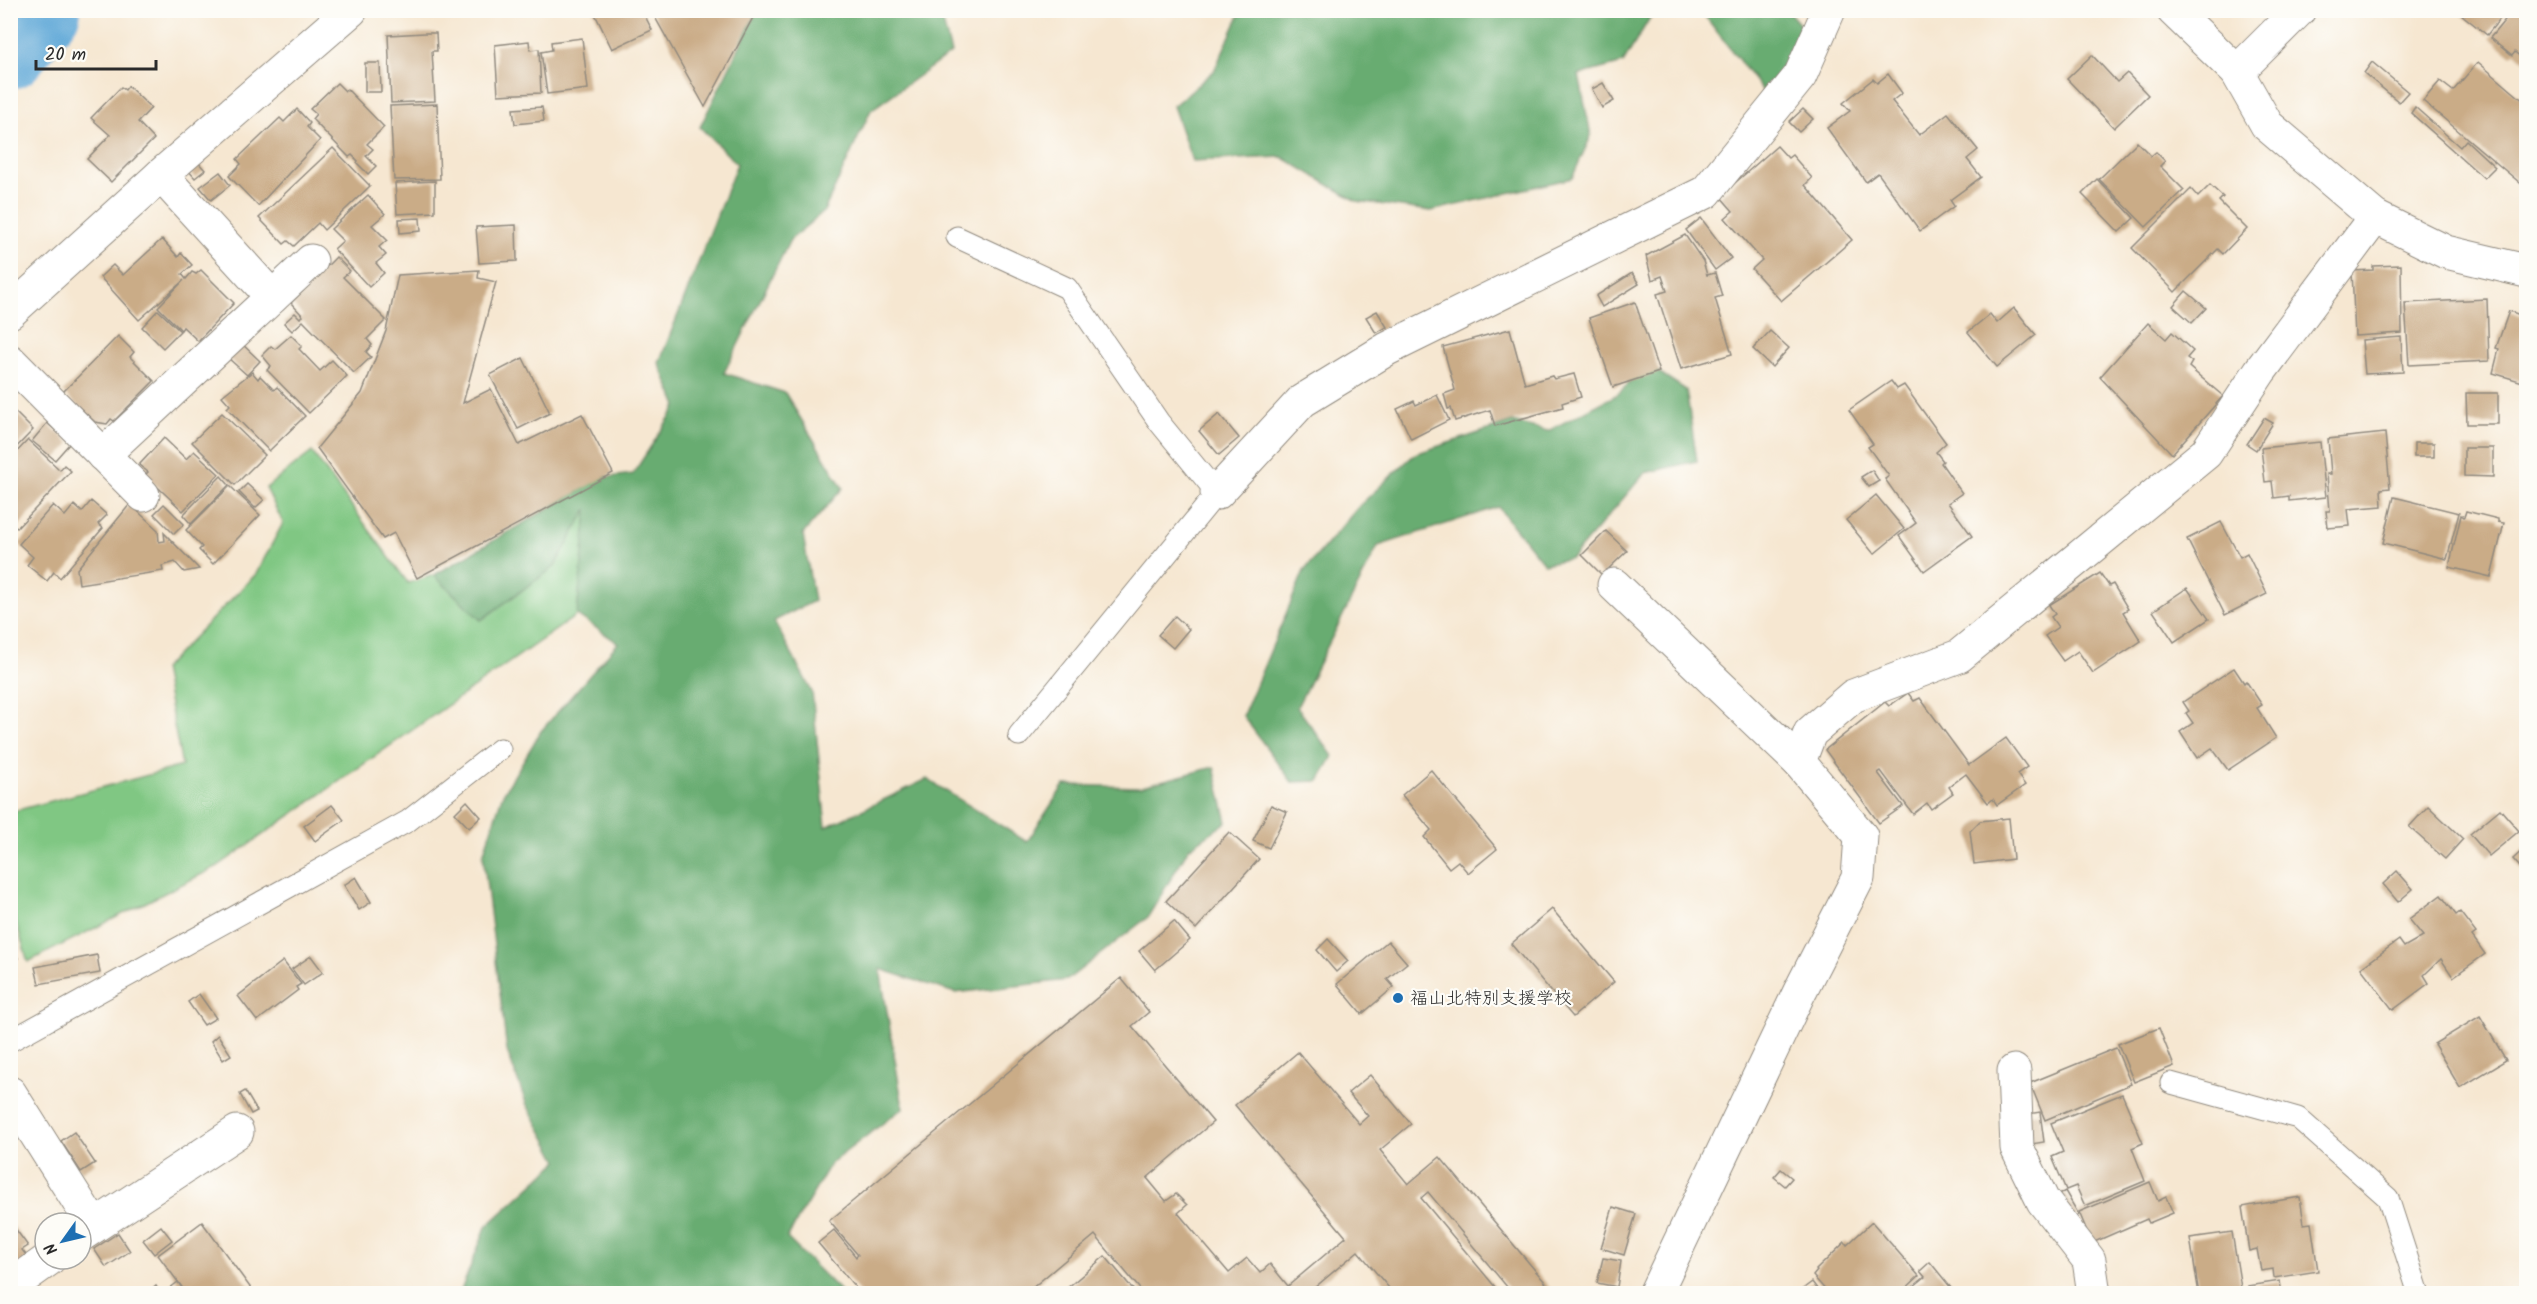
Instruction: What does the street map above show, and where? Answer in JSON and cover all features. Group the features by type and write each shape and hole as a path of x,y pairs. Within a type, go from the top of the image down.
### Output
{"street":[{"path":"10,312 161,175 351,10"},
{"path":"1217,493 1302,401 1321,389 1387,349 1706,192 1800,76 1829,10"},
{"path":"2173,10 2237,72 2267,125 2375,217 2446,252 2526,271"},
{"path":"2237,72 2299,10"},
{"path":"161,175 272,297"},
{"path":"1799,762 1810,733 1853,696 1959,656 2206,453 2260,371 2375,217"},
{"path":"103,455 311,261"},
{"path":"10,361 143,495"},
{"path":"1614,585 1799,762 1862,836 1858,878 1799,993 1655,1293"},
{"path":"2014,1071 2017,1148 2043,1201 2089,1260 2094,1293"},
{"path":"10,1094 76,1211"},
{"path":"93,1227 237,1132"},
{"path":"10,1287 33,1270"}],"lane":[{"path":"957,237 1067,288 1159,422 1217,493 1019,735"},
{"path":"10,1041 408,821 500,749"},
{"path":"2171,1083 2298,1118 2388,1198 2419,1293"}],"green space":[{"path":"1241,10 1654,11 1623,63 1579,75 1591,136 1572,178 1431,211 1356,201 1282,157 1192,161 1173,106 1214,71"},
{"path":"757,11 940,11 951,53 871,110 824,211 790,240 724,373 785,393 843,488 803,534 814,601 774,621 812,692 826,827 927,779 1027,842 1064,785 1139,787 1214,767 1227,822 1189,848 1148,917 1067,980 955,993 880,969 903,1108 831,1163 787,1238 842,1293 460,1293 486,1227 558,1161 526,1103 507,1051 483,855 502,796 541,731 618,643 577,615 587,509 554,567 481,620 434,575 601,478 633,474 677,406 659,363 737,164 700,127"},
{"path":"1701,11 1788,11 1809,35 1765,94"},
{"path":"1648,365 1686,390 1697,461 1645,473 1572,558 1544,564 1498,507 1378,546 1297,707 1333,756 1319,781 1292,782 1243,716 1304,571 1360,505 1415,454 1512,422 1548,431 1618,394"},
{"path":"312,452 408,583 434,575 481,620 554,567 588,507 577,615 218,866 28,962 11,906 10,812 182,766 163,669 256,574 283,523 266,488"}],"building":[{"path":"593,10 642,10 652,30 612,49"},
{"path":"651,10 757,10 705,107"},
{"path":"2456,10 2507,10 2487,35"},
{"path":"2513,10 2526,10 2526,62 2515,52 2512,56 2490,38"},
{"path":"436,33 437,51 432,51 435,101 391,103 388,35"},
{"path":"582,38 588,89 547,94 541,52 552,50 551,42"},
{"path":"529,41 530,50 539,49 541,93 498,95 495,45"},
{"path":"2092,55 2117,82 2127,73 2148,95 2114,128 2067,79"},
{"path":"2372,62 2408,92 2399,102 2364,73"},
{"path":"2478,62 2526,103 2526,188 2423,101 2440,81 2453,91"},
{"path":"365,63 380,63 381,92 365,92"},
{"path":"1888,74 1902,93 1892,101 1919,135 1948,113 1978,150 1967,159 1981,177 1950,200 1954,206 1920,231 1878,173 1866,182 1827,128 1850,111 1843,103 1873,79 1877,83"},
{"path":"337,83 345,91 347,89 384,127 367,144 373,149 366,156 376,166 368,174 352,155 349,157 312,119 316,114 310,109"},
{"path":"1603,83 1614,101 1602,108 1592,89"},
{"path":"128,86 151,108 138,122 154,139 111,182 87,159 110,135 91,118 121,87 125,90"},
{"path":"437,104 440,179 394,180 390,106"},
{"path":"542,107 544,121 515,124 513,109"},
{"path":"2415,107 2460,147 2466,140 2495,167 2484,178 2411,113"},
{"path":"297,109 310,123 307,127 320,140 258,206 229,176 241,164 237,159 280,118 284,122"},
{"path":"1803,109 1813,119 1799,132 1789,122"},
{"path":"2137,142 2151,156 2156,152 2165,161 2160,166 2184,190 2146,227 2099,179"},
{"path":"1777,146 1788,158 1792,155 1812,178 1805,185 1852,240 1781,301 1752,269 1762,260 1725,218 1733,211 1720,196"},
{"path":"333,148 370,186 324,230 318,223 294,246 288,241 284,244 259,218"},
{"path":"196,160 205,170 195,178 187,169"},
{"path":"220,172 230,185 211,200 200,187"},
{"path":"2097,179 2134,218 2119,232 2082,194"},
{"path":"435,181 435,212 397,214 395,183"},
{"path":"2210,185 2223,197 2219,201 2247,229 2223,254 2218,249 2175,292 2132,248 2191,189 2198,197"},
{"path":"368,195 385,214 372,225 387,240 379,247 386,255 376,263 384,273 369,287 334,249 343,241 331,229"},
{"path":"420,218 421,231 400,233 399,219"},
{"path":"1701,218 1731,258 1715,270 1686,230"},
{"path":"516,225 517,261 479,263 476,227"},
{"path":"1685,235 1703,261 1707,275 1715,273 1722,296 1715,298 1732,354 1681,369 1657,294 1667,291 1662,276 1652,280 1646,256"},
{"path":"162,239 178,257 181,253 192,265 182,274 186,279 192,272 196,274 201,270 234,303 198,341 183,327 181,330 158,307 184,280 139,320 100,277 113,265 123,275"},
{"path":"336,257 350,271 343,277 386,320 367,339 372,345 366,352 371,357 354,373 303,321 292,331 284,323 295,313 300,318 303,316 291,303"},
{"path":"2401,265 2402,333 2355,336 2352,271 2373,270 2373,266"},
{"path":"479,270 478,278 496,282 463,403 491,389 519,445 582,414 613,473 417,578 394,533 383,539 317,448 362,393 386,331 398,275"},
{"path":"1632,273 1639,284 1602,307 1596,296"},
{"path":"2186,291 2206,308 2192,323 2173,306"},
{"path":"2487,299 2489,361 2409,365 2405,303"},
{"path":"1635,302 1659,372 1613,387 1589,318"},
{"path":"2014,308 2036,335 1997,367 1968,332 1990,314 1997,323"},
{"path":"158,310 180,331 163,348 142,327"},
{"path":"1377,311 1387,327 1376,333 1366,317"},
{"path":"2509,311 2526,317 2526,383 2493,373 2499,349 2496,348"},
{"path":"2148,323 2166,339 2172,332 2193,351 2187,358 2192,362 2189,367 2223,396 2172,454 2100,377"},
{"path":"1510,329 1525,384 1552,376 1554,379 1574,374 1581,397 1562,403 1563,407 1495,426 1490,410 1455,421 1451,408 1448,409 1444,394 1455,390 1443,347"},
{"path":"1770,331 1789,348 1772,367 1753,349"},
{"path":"291,335 302,346 299,349 320,371 332,360 347,376 309,413 267,370 271,366 262,355 271,346 275,349"},
{"path":"118,336 134,352 130,357 154,381 114,421 111,419 107,424 95,422 63,392"},
{"path":"2401,337 2403,372 2365,374 2362,340"},
{"path":"241,343 260,361 247,375 228,358"},
{"path":"523,358 550,413 518,429 490,375"},
{"path":"252,372 258,379 260,376 274,390 277,387 305,416 269,451 227,408 230,405 222,396"},
{"path":"1891,381 1897,389 1904,385 1946,443 1936,452 1962,493 1948,503 1972,536 1924,571 1899,536 1916,523 1885,479 1889,476 1868,447 1873,444 1849,410"},
{"path":"2466,393 2498,393 2498,424 2467,424"},
{"path":"1437,395 1449,420 1411,439 1397,409 1414,401 1416,405"},
{"path":"10,407 33,430 10,454"},
{"path":"222,413 265,455 235,485 192,442"},
{"path":"1219,414 1239,438 1219,455 1199,431"},
{"path":"2264,418 2273,423 2256,450 2247,444"},
{"path":"47,423 70,443 55,460 32,441"},
{"path":"2385,433 2390,488 2381,489 2382,506 2348,509 2350,526 2328,528 2326,511 2330,511 2327,474 2331,474 2328,439"},
{"path":"164,438 186,459 194,451 219,474 183,511 145,475 148,472 139,465"},
{"path":"28,440 60,470 64,465 71,471 17,528 10,523 10,459"},
{"path":"2320,442 2326,497 2289,501 2289,496 2274,498 2272,481 2265,482 2261,448"},
{"path":"2414,443 2434,443 2434,457 2414,457"},
{"path":"2464,448 2493,448 2493,477 2464,476"},
{"path":"1872,470 1879,481 1869,487 1861,477"},
{"path":"221,476 229,485 191,524 183,515"},
{"path":"247,484 264,500 255,508 239,492"},
{"path":"230,486 260,515 213,564 199,550 202,547 186,530"},
{"path":"1876,495 1904,529 1874,554 1846,520"},
{"path":"2394,497 2459,513 2447,559 2383,543"},
{"path":"91,501 107,515 98,524 103,528 60,578 54,572 47,581 27,565 33,557 19,544 53,505 65,516 74,505 82,512"},
{"path":"130,504 158,530 159,542 165,541 164,533 199,569 184,572 175,562 162,566 163,571 79,584 77,569"},
{"path":"164,504 184,524 174,534 154,514"},
{"path":"2466,511 2498,519 2498,522 2504,523 2491,577 2449,567 2461,515 2464,517"},
{"path":"2221,522 2240,557 2247,553 2267,594 2225,615 2187,539"},
{"path":"1606,531 1627,551 1602,575 1582,555"},
{"path":"2100,573 2109,586 2113,584 2128,609 2123,612 2141,641 2093,673 2078,651 2063,661 2045,636 2058,627 2051,617 2055,614 2049,605"},
{"path":"2187,588 2209,619 2174,642 2153,611"},
{"path":"1175,616 1189,629 1173,648 1158,635"},
{"path":"2234,668 2262,705 2257,708 2276,738 2228,770 2212,748 2197,758 2180,732 2193,723 2186,713 2189,711 2183,702"},
{"path":"1908,693 1914,701 1920,698 1969,765 2006,738 2027,767 2017,774 2025,785 1997,805 1993,799 1988,803 1966,774 1949,787 1953,793 1931,809 1927,803 1913,814 1881,771 1878,773 1903,806 1879,823 1825,750 1885,702 1889,706"},
{"path":"1431,770 1497,849 1468,873 1458,861 1449,868 1424,837 1431,830 1402,795"},
{"path":"467,801 481,817 469,828 455,813"},
{"path":"332,805 344,820 315,841 304,826"},
{"path":"1271,805 1287,812 1269,848 1253,841"},
{"path":"2428,806 2463,839 2445,859 2409,827"},
{"path":"2500,809 2519,831 2489,856 2470,834"},
{"path":"2009,818 2013,859 1974,864 1970,831 1980,821"},
{"path":"1229,832 1259,859 1196,929 1166,901"},
{"path":"2526,847 2526,874 2513,859"},
{"path":"2397,871 2413,889 2398,902 2383,884"},
{"path":"356,877 371,902 359,910 344,885"},
{"path":"2441,895 2456,915 2460,912 2476,933 2472,936 2485,954 2453,977 2441,959 2424,975 2429,983 2393,1010 2361,968 2399,940 2404,947 2423,936 2409,919"},
{"path":"1552,909 1614,982 1573,1017 1511,944"},
{"path":"1174,921 1190,940 1155,970 1139,951"},
{"path":"1328,939 1348,961 1336,972 1317,950"},
{"path":"1388,941 1407,963 1387,979 1394,987 1362,1014 1337,984"},
{"path":"10,951 18,958 10,965"},
{"path":"97,955 100,973 39,984 35,967"},
{"path":"311,956 323,972 304,985 292,969"},
{"path":"283,961 301,984 296,987 298,990 257,1021 238,996"},
{"path":"1121,978 1149,1012 1132,1026 1213,1122 1147,1178 1166,1201 1176,1194 1187,1205 1178,1213 1229,1273 1247,1258 1260,1273 1270,1264 1288,1286 1346,1237 1235,1105 1298,1052 1359,1124 1368,1116 1348,1093 1370,1075 1411,1124 1380,1150 1408,1184 1440,1157 1555,1294 1513,1294 1428,1192 1421,1198 1501,1294 1394,1294 1358,1251 1307,1294 1144,1294 1095,1235 1025,1294 861,1294 818,1243 834,1230 856,1257 858,1255 829,1221"},
{"path":"199,994 216,1018 204,1025 188,1002"},
{"path":"2480,1016 2506,1060 2460,1088 2434,1044"},
{"path":"2159,1028 2174,1066 2134,1082 2118,1044"},
{"path":"218,1035 231,1055 223,1060 211,1041"},
{"path":"2116,1048 2131,1084 2045,1120 2030,1083"},
{"path":"245,1091 257,1111 251,1114 240,1094"},
{"path":"2122,1094 2143,1143 2132,1148 2145,1181 2085,1206 2076,1186 2066,1190 2052,1157 2063,1152 2051,1123"},
{"path":"2040,1112 2044,1142 2026,1145 2022,1115"},
{"path":"74,1132 95,1163 81,1172 61,1141"},
{"path":"1781,1169 1792,1178 1785,1186 1774,1177"},
{"path":"2150,1182 2158,1201 2166,1197 2173,1213 2149,1223 2147,1219 2092,1243 2079,1212"},
{"path":"2065,1191 2079,1215 2067,1223 2052,1199"},
{"path":"2300,1197 2304,1224 2311,1223 2318,1271 2274,1278 2273,1269 2261,1271 2257,1249 2249,1251 2242,1207"},
{"path":"1613,1207 1636,1214 1624,1255 1601,1248"},
{"path":"202,1222 255,1294 187,1294 158,1255"},
{"path":"1872,1222 1919,1276 1900,1294 1829,1294 1813,1276 1816,1270 1845,1242 1847,1245"},
{"path":"161,1226 172,1240 154,1254 143,1240"},
{"path":"14,1227 28,1246 22,1250 29,1259 14,1271 10,1266 10,1229"},
{"path":"2232,1232 2242,1294 2199,1294 2190,1238"},
{"path":"118,1233 130,1251 106,1267 94,1249"},
{"path":"1105,1256 1137,1294 1060,1294"},
{"path":"1603,1258 1621,1261 1617,1287 1597,1283"},
{"path":"1930,1262 1956,1294 1911,1294 1908,1291 1925,1277 1920,1271"},
{"path":"2280,1281 2282,1294 2249,1294 2248,1286"},
{"path":"178,1282 186,1294 162,1294"},
{"path":"1812,1282 1821,1294 1796,1294"},
{"path":"156,1286 161,1294 147,1294"}],"waterway":[{"path":"10,53 45,10"}],"place":[{"name":"福山北特別支援学校","path":"1398,998"}]}
